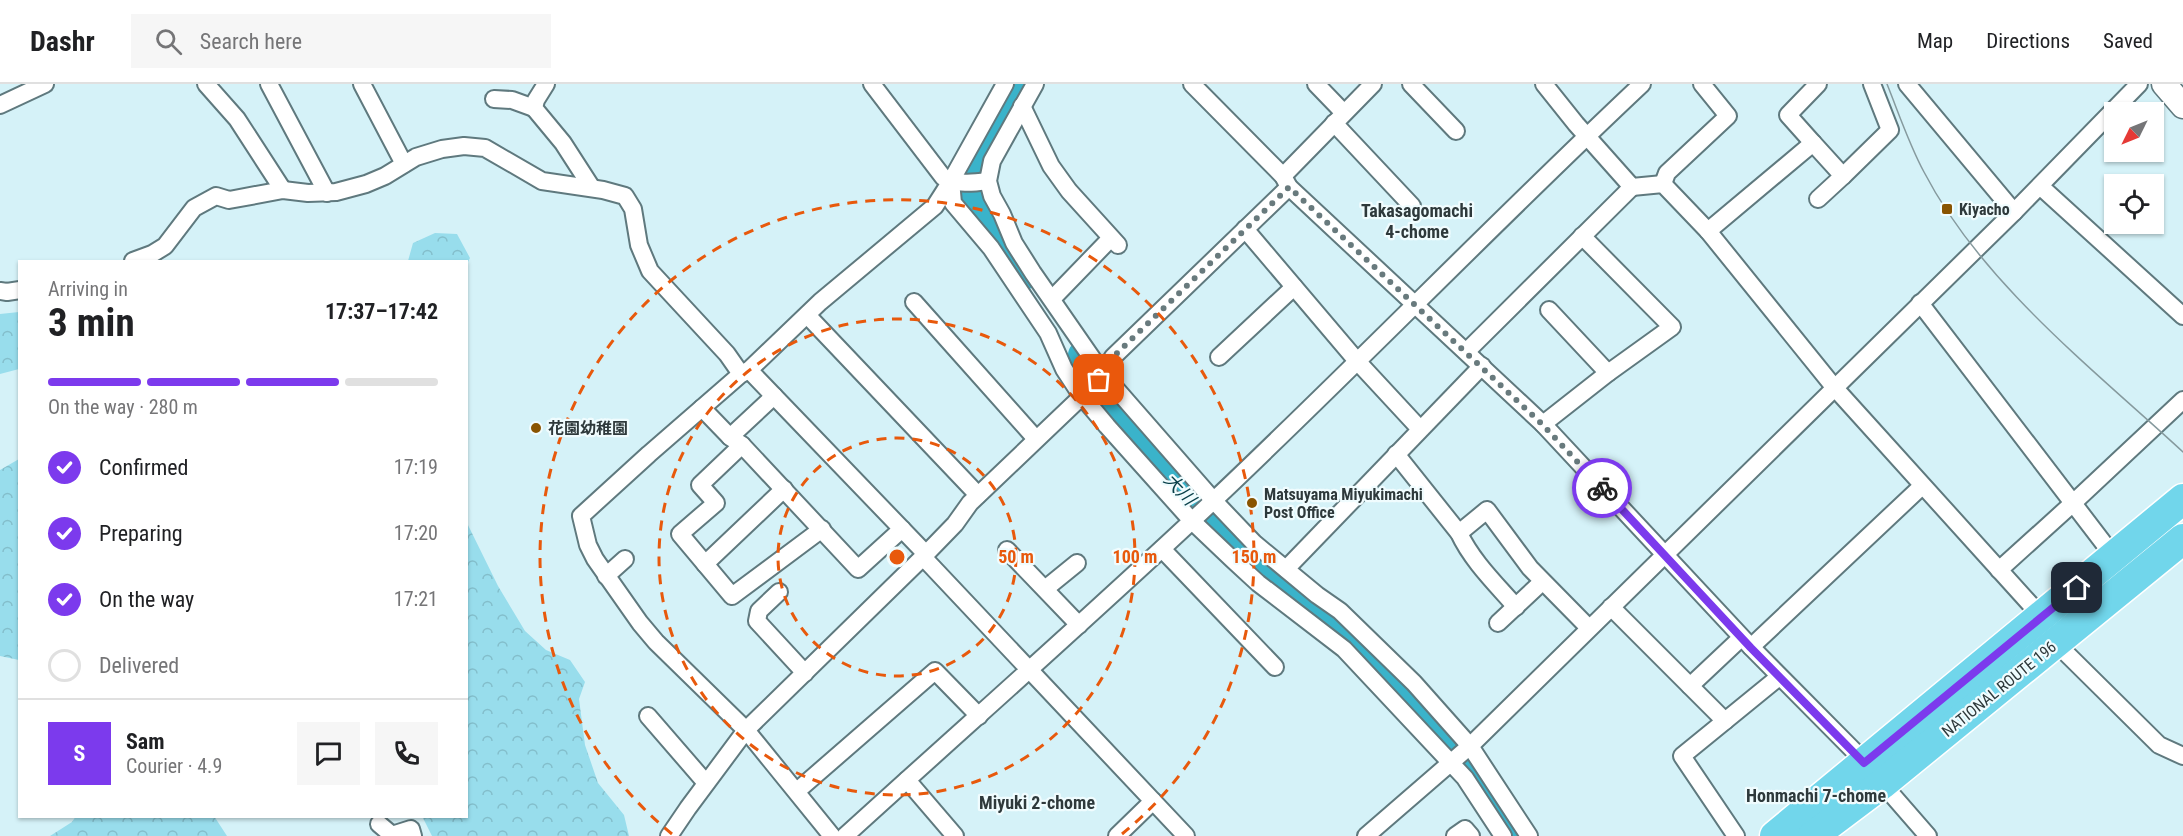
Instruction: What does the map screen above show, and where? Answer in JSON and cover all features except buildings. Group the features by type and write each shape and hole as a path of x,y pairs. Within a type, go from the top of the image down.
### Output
{"highway":[{"name":"NATIONAL ROUTE 196","path":"1813,836 1873,774 2040,618 2183,499"},
{"name":"NATIONAL ROUTE 196","path":"1775,836 1873,774 2058,642 2183,539"}],"main road":[{"path":"2164,84 2183,106"}],"street":[{"path":"0,105 45,84"},
{"path":"206,84 237,118 283,190"},
{"path":"268,84 327,193"},
{"path":"362,84 404,164"},
{"path":"534,108 546,84"},
{"path":"872,84 943,177 956,182 985,181"},
{"path":"832,836 797,790 746,730 656,642 606,576 588,545 581,516 807,315 935,206 956,182 1005,84"},
{"path":"1035,84 992,161 985,181 1014,243 1101,377 1211,503 1254,543 1340,611 1391,659 1460,755 1529,836"},
{"path":"1192,84 1286,182 1542,424 1746,643 1873,774 1928,836"},
{"path":"1316,84 1339,118 1412,206"},
{"path":"676,833 706,783 746,730 925,556 955,524 970,503 1101,377 1113,357 1245,229 1339,118 1373,84"},
{"path":"1411,84 1456,131"},
{"path":"1544,84 1632,187"},
{"path":"849,835 1211,503 1642,84"},
{"path":"1663,184 1667,173 1728,116 1702,84"},
{"path":"1818,84 1788,115 1843,176"},
{"path":"1818,199 1890,130 1872,84"},
{"path":"1907,84 2014,212"},
{"path":"1366,836 1460,755 2014,212 2139,84"},
{"path":"494,99 512,100 534,108 563,143 592,188"},
{"path":"1022,106 1051,166 1115,242 1052,300"},
{"path":"1708,231 1813,143"},
{"path":"136,260 165,246 194,208 216,196 229,200 283,190 308,194 327,193 366,184 416,157 442,149 464,146 484,148 542,181 592,188 625,196 633,208 639,245 650,271 727,354 774,396 902,529 1186,836"},
{"path":"956,182 953,203 991,248 1048,333 1064,369 1083,394 1193,520 1258,583 1344,650 1460,755 1465,778 1503,836"},
{"path":"1467,351 1632,187 1663,184"},
{"path":"1663,184 1708,231 1834,387 2031,605 2067,654 2159,745 2183,756"},
{"path":"2040,186 2183,316"},
{"path":"1245,229 1357,361 1420,429"},
{"path":"1542,424 1608,372 1672,327 1582,236"},
{"path":"1219,357 1294,287"},
{"path":"0,291 18,290"},
{"path":"914,302 1036,439"},
{"path":"1920,303 2072,504 2134,580"},
{"path":"1549,310 1608,372"},
{"path":"807,315 978,495"},
{"path":"1286,569 1482,366"},
{"path":"774,396 700,485 716,503 680,534 732,596 822,529"},
{"path":"1999,570 2183,400"},
{"path":"702,408 784,489 858,569 902,529"},
{"path":"1396,454 1460,533 1464,544 1485,572 1516,607"},
{"path":"1690,686 1746,643 1922,486"},
{"path":"705,564 784,489"},
{"path":"1460,533 1487,510 1542,582 1589,628"},
{"path":"1162,549 1275,667"},
{"path":"1007,550 1079,625"},
{"path":"606,576 625,559"},
{"path":"1045,589 1077,563"},
{"path":"1498,623 1542,582"},
{"path":"748,583 774,598 759,611 757,621 804,673"},
{"path":"1611,607 1725,721"},
{"path":"1263,654 1276,643"},
{"path":"797,790 935,671 979,716"},
{"path":"1736,836 1682,756 1779,677"},
{"path":"648,716 706,783"},
{"path":"907,780 955,836"},
{"path":"1116,836 1153,801"},
{"path":"380,824 392,835 411,829 413,836"},
{"path":"1455,836 1465,829 1471,836"}],"green space":[{"path":"435,233 457,234 470,258 468,262 468,260 408,260 413,243"},
{"path":"18,312 18,369 0,374 0,314"},
{"path":"18,460 18,660 0,656 0,470"},
{"path":"468,525 498,586 525,631 546,650 570,660 585,682 579,699 585,745 598,783 624,815 629,836 432,836 423,818 468,818"},
{"path":"75,818 215,818 227,836 50,836"}],"waterway":[{"name":"大川","path":"1025,84 977,168 973,187 977,202 1027,275"},
{"name":"大川","path":"1082,355 1137,444 1227,538 1351,640 1377,665 1451,745 1512,836"}],"tram line":[{"path":"1887,84 1924,172 1948,212 1976,250 2041,322 2183,452"}],"way so far":[{"path":"1099,380 1113,357 1289,187 1467,351 1542,424 1602,488"}],"place":[{"name":"Kiyacho","path":"1947,209"},
{"name":"花園幼稚園","path":"536,428"},
{"name":"Matsuyama Miyukimachi Post Office","path":"1252,503"}],"district":[{"name":"Takasagomachi 4-chome","path":"1417,220"},
{"name":"Honmachi 7-chome","path":"1816,795"},
{"name":"Miyuki 2-chome","path":"1037,802"}],"route":[{"path":"1602,488 1751,648 1864,763 2077,588"}]}
